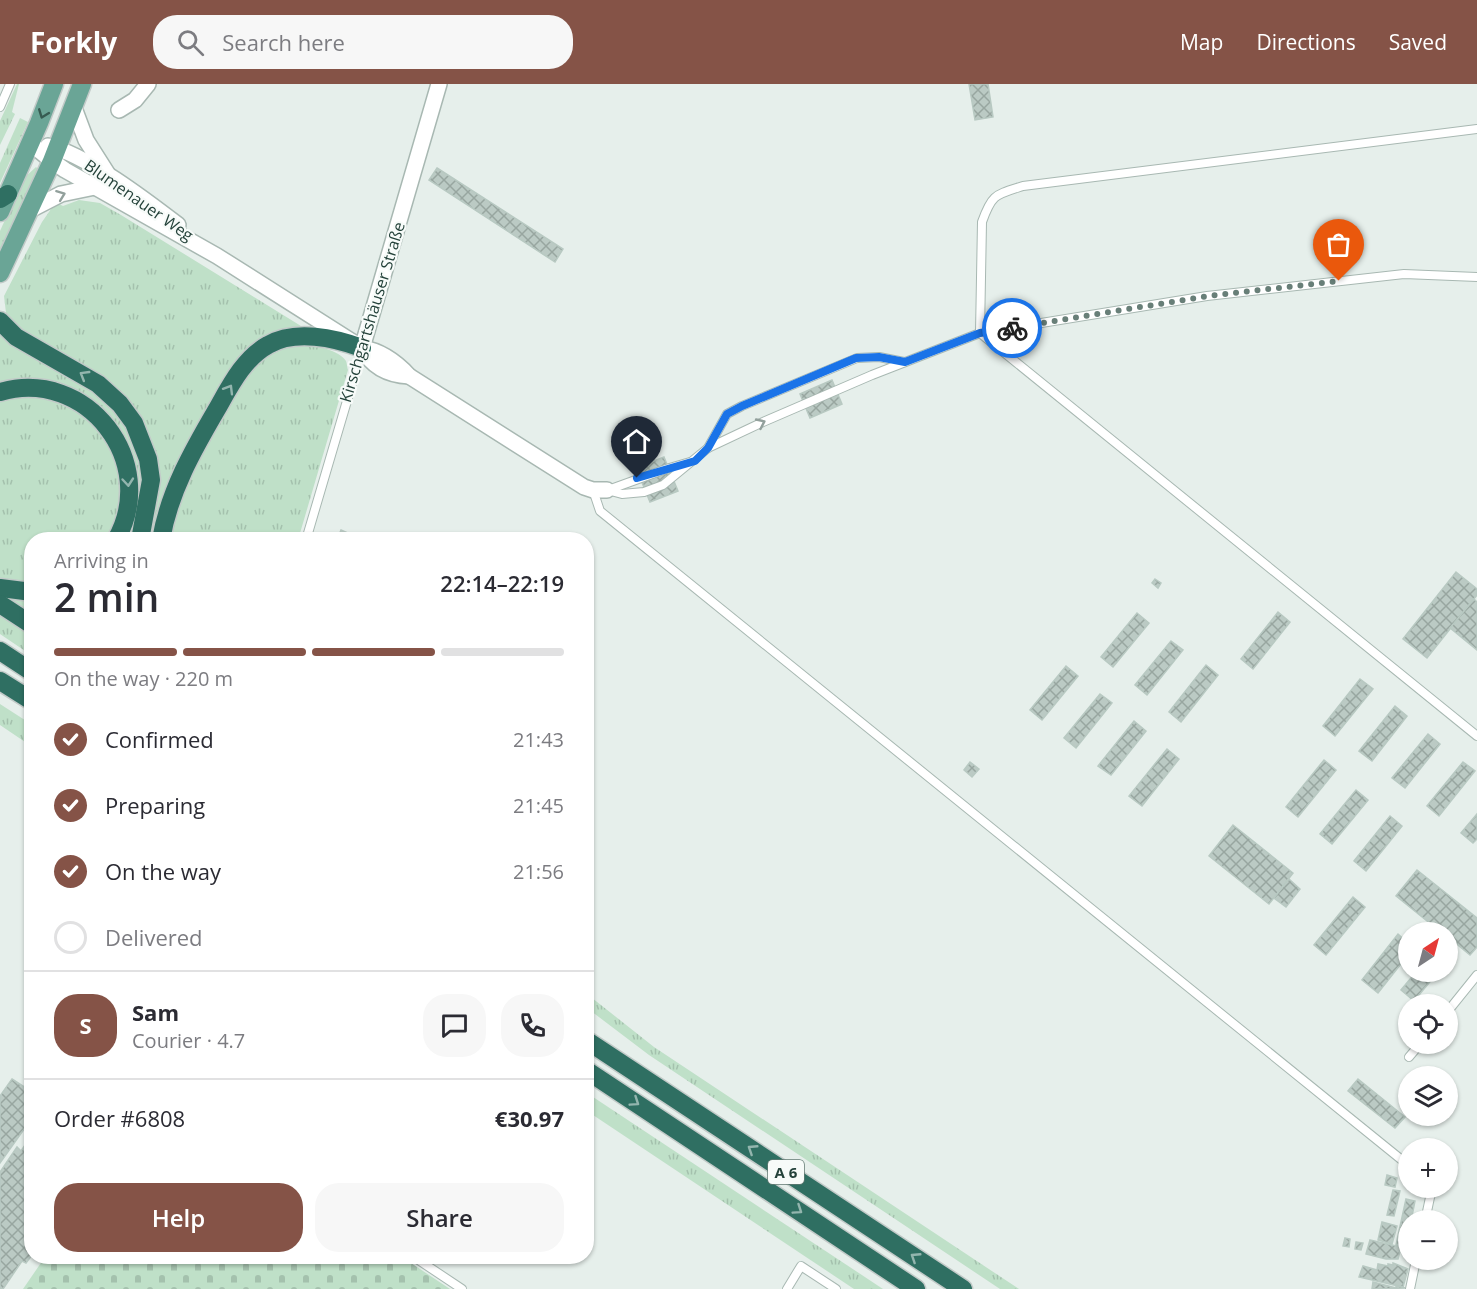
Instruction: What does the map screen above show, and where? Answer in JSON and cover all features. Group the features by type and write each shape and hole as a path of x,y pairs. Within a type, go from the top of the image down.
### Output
{"highway":[{"path":"0,321 16,336 98,384 128,413 139,432 151,470 150,493 142,532"},
{"path":"163,532 170,502 182,471 226,394 251,358 269,344 292,338 333,339 362,348"},
{"path":"0,392 27,388 56,392 84,404 108,428 123,453 129,482 128,511 119,532"},
{"path":"0,588 24,591"},
{"path":"0,604 24,620"},
{"path":"0,651 24,667"},
{"path":"0,681 24,697"},
{"path":"594,1039 608,1055"},
{"name":"A 6","path":"594,1045 963,1289"},
{"name":"A 6","path":"594,1075 916,1289"}],"main road":[{"path":"0,212 4,196 30,143 54,84"},
{"path":"0,273 54,155 82,84"}],"street":[{"path":"119,110 135,100 148,84"},
{"name":"Kirschgartshäuser Straße","path":"362,348 439,84"},
{"path":"74,108 86,140 108,175"},
{"name":"Blumenauer Weg","path":"30,143 54,155 108,175 165,215 217,256"},
{"name":"Blumenauer Weg","path":"54,155 95,187 217,256 362,348 376,352 394,363 409,376 584,488 600,490"},
{"name":"Blumenauer Weg","path":"30,210 61,194 95,187"}],"lane":[{"path":"0,107 10,84"},
{"path":"980,333 982,222 988,206 996,195 1023,186 1477,129"},
{"path":"708,448 763,422 980,333 1208,296 1404,274 1477,276"},
{"path":"980,333 1477,736"},
{"name":"Kirschgartshäuser Straße","path":"308,532 362,348"},
{"path":"600,490 622,494 644,492 663,485 708,448 727,414 856,358 879,357 905,362"},
{"path":"600,490 695,461"},
{"path":"600,490 600,512 1398,1157"},
{"path":"1458,999 1477,975"},
{"path":"1409,1058 1412,1054"},
{"path":"424,1264 462,1289"},
{"path":"787,1289 801,1266 836,1289"},
{"path":"1410,1289 1414,1270"}],"green space":[{"path":"19,84 12,112 15,114 0,145 0,121"},
{"path":"20,118 28,122 0,183 0,163"},
{"path":"36,167 38,169 0,254 0,231 24,178"},
{"path":"79,200 100,203 301,326 301,329 253,349 159,532 147,532 146,430 18,328 9,320 6,313 4,296 42,222 51,209 59,204 63,206"},
{"path":"0,335 96,393 120,416 134,440 141,462 144,490 136,532 124,532 135,470 69,388 43,381 19,381 0,385"},
{"path":"301,342 338,354 346,361 348,370 300,532 169,532 173,511 234,389 265,353"},
{"path":"28,392 69,401 110,438 122,485 118,509 109,532 24,532 24,584 0,578 0,397"},
{"path":"2,596 24,598 24,611"},
{"path":"0,611 24,627 24,650 0,634"},
{"path":"0,704 24,719 24,741 0,725"},
{"path":"594,1000 654,1047 1019,1289 1000,1289 649,1055 594,1013"},
{"path":"594,1098 883,1289 854,1289 594,1116"},
{"path":"40,1264 412,1264 450,1289 23,1289"}],"building":[{"path":"969,84 988,84 993,117 975,120"},
{"path":"437,168 563,249 555,262 429,180"},
{"path":"832,380 842,404 810,418 800,394"},
{"path":"664,457 678,491 650,502 636,468"},
{"path":"1456,572 1477,589 1477,595 1427,658 1403,639"},
{"path":"1155,579 1161,583 1158,588 1152,583"},
{"path":"1474,599 1477,602 1477,650 1450,628"},
{"path":"1278,612 1290,622 1253,669 1241,659"},
{"path":"1137,613 1149,623 1113,667 1101,657"},
{"path":"1171,641 1183,650 1147,695 1135,685"},
{"path":"1206,665 1218,675 1181,722 1169,712"},
{"path":"1066,666 1078,676 1042,720 1030,710"},
{"path":"1360,679 1373,689 1335,736 1323,726"},
{"path":"1100,694 1112,703 1076,748 1064,738"},
{"path":"1395,706 1407,716 1372,761 1359,751"},
{"path":"1134,721 1146,731 1111,775 1098,766"},
{"path":"1428,734 1440,744 1405,788 1392,778"},
{"path":"1167,749 1179,759 1142,806 1129,796"},
{"path":"1324,760 1336,770 1298,817 1286,807"},
{"path":"970,762 979,769 972,777 964,770"},
{"path":"1463,762 1475,771 1439,816 1427,806"},
{"path":"1356,790 1368,800 1332,844 1320,834"},
{"path":"1477,814 1477,839 1473,843 1461,833"},
{"path":"1390,816 1402,826 1366,871 1354,861"},
{"path":"1233,825 1293,873 1269,904 1209,856"},
{"path":"1417,870 1477,918 1477,947 1470,955 1458,945 1458,922 1428,922 1396,896"},
{"path":"1289,879 1300,889 1286,907 1274,898"},
{"path":"1353,897 1365,907 1326,955 1314,945"},
{"path":"1398,934 1398,968 1378,993 1362,980"},
{"path":"1408,982 1430,982 1420,994 1406,994 1401,990"},
{"path":"12,1079 24,1087 24,1129 0,1163 0,1096"},
{"path":"1358,1079 1398,1111 1398,1125 1395,1128 1348,1091"},
{"path":"17,1147 21,1151 24,1147 24,1262 22,1261 3,1289 0,1289 0,1172"},
{"path":"1387,1175 1397,1178 1395,1187 1385,1185"},
{"path":"1393,1190 1398,1191 1394,1216 1387,1215"},
{"path":"1406,1199 1415,1201 1413,1210 1404,1210"},
{"path":"1382,1222 1397,1226 1392,1244 1378,1240"},
{"path":"1345,1238 1350,1239 1349,1247 1343,1246"},
{"path":"1370,1240 1398,1246 1398,1259 1386,1259 1366,1254"},
{"path":"1356,1242 1363,1243 1361,1250 1355,1249"},
{"path":"1393,1263 1398,1265 1398,1270 1408,1270 1403,1287 1359,1277 1363,1266 1377,1270 1378,1264 1393,1265"},
{"path":"1373,1282 1396,1288 1396,1285 1405,1288 1372,1289"}],"way so far":[{"path":"1012,328 1208,296 1339,281"}],"route":[{"path":"637,478 695,461 708,448 727,414 856,358 879,357 905,362 980,333 1012,328"}]}
